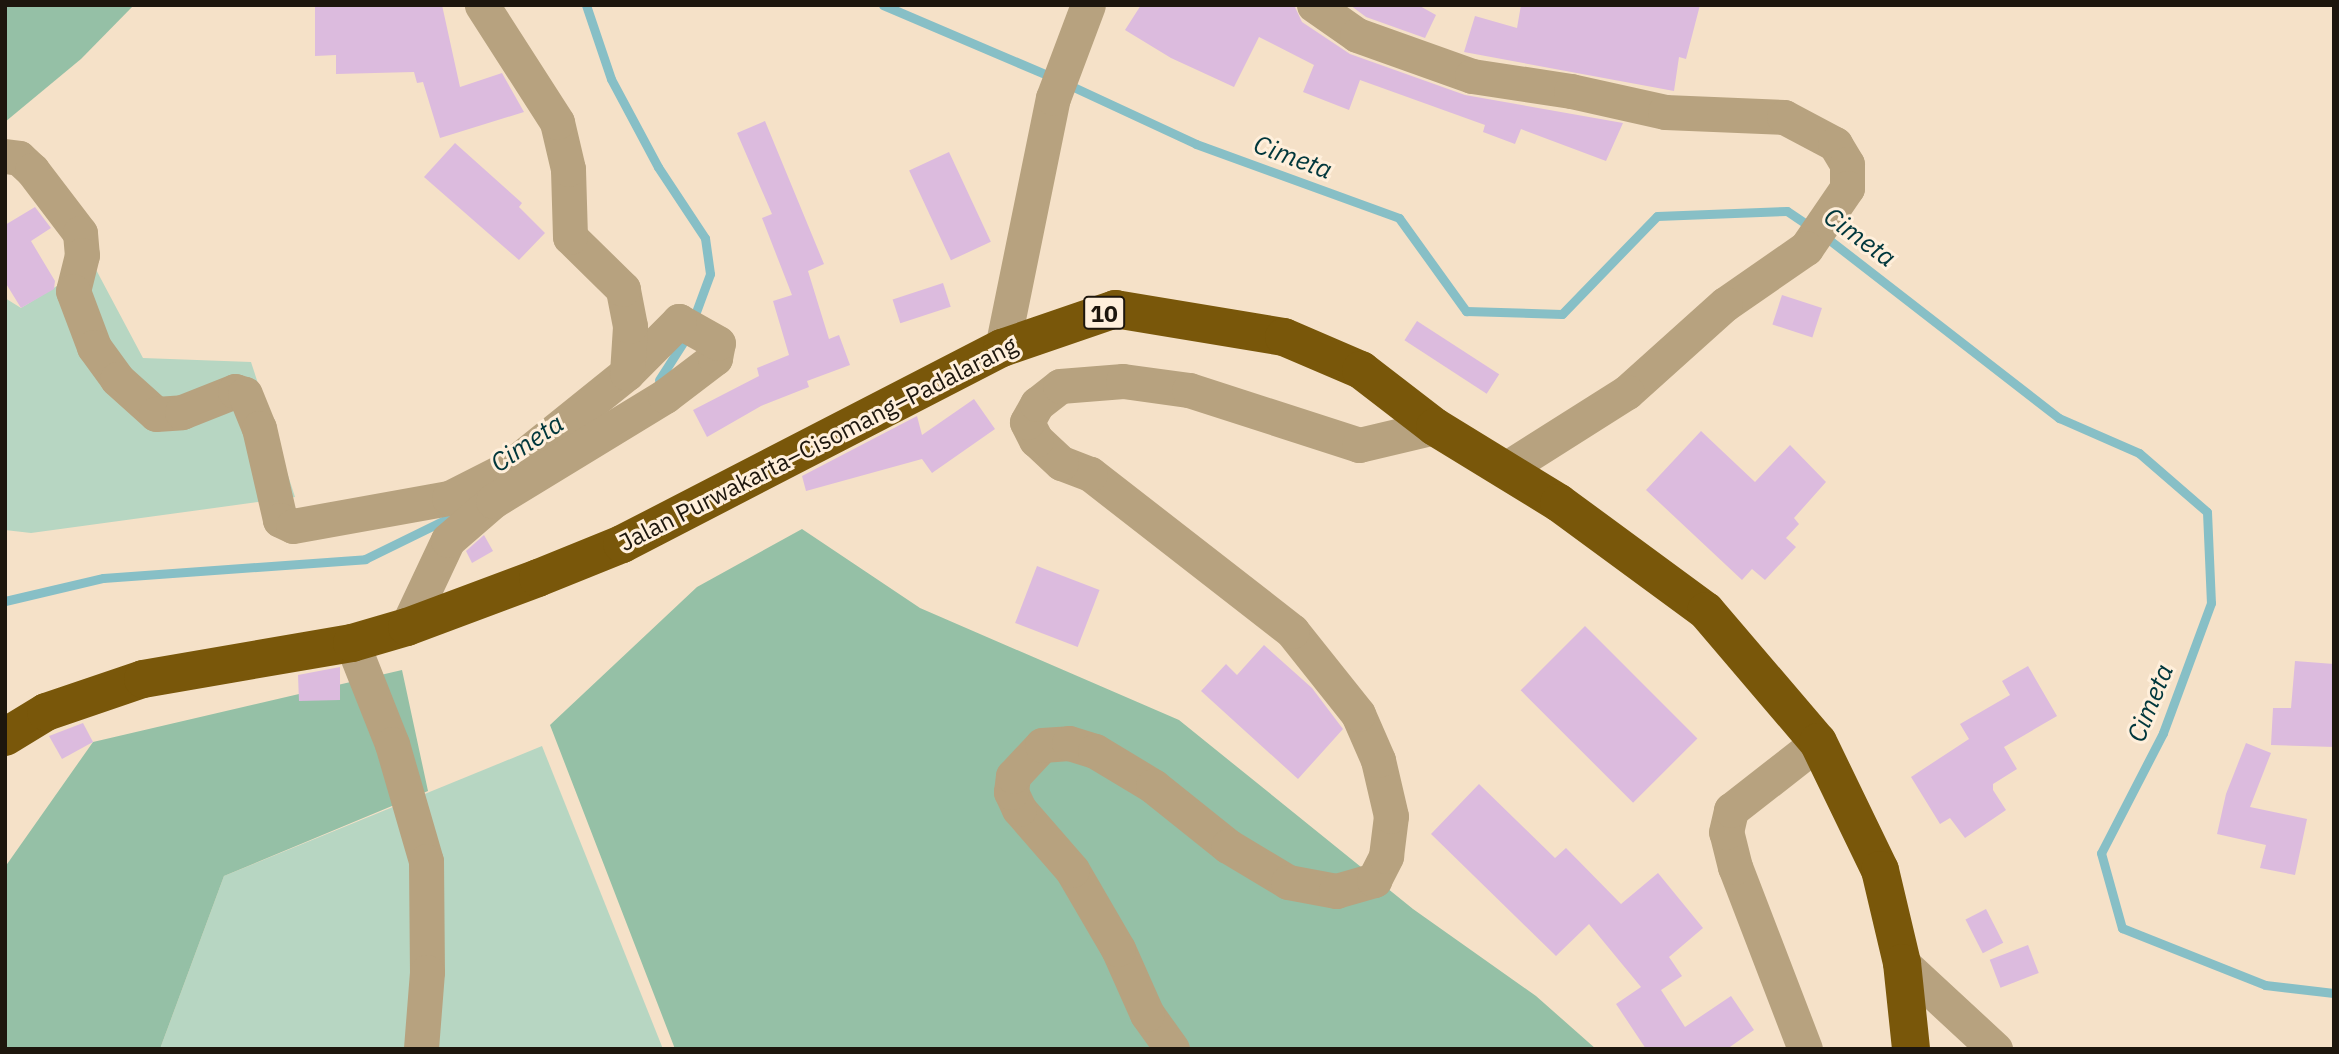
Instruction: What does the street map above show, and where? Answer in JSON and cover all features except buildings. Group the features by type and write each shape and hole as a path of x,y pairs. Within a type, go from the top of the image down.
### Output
{"highway":[{"name":"Jalan Purwakarta–Cisomang–Padalarang","path":"5,737 46,712 143,679 352,643 407,627 622,544 1002,348 1115,309 1284,337 1361,370 1435,427 1505,469 1706,611 1818,742 1880,870 1902,963 1911,1049"}],"street":[{"path":"482,5 557,122 568,169 570,237 623,289 631,326 627,373"},
{"path":"1002,348 1053,97 1088,5"},
{"path":"1314,5 1357,35 1472,76 1572,91 1665,112 1784,117 1835,145 1847,164 1847,188 1806,248 1725,304 1627,392 1505,469"},
{"path":"5,156 19,158 32,170 80,233 82,255 73,291 94,347 117,379 156,414 182,412 235,391 245,394 259,428 280,520 293,526 449,498 510,467 627,373 691,326 718,343 715,358 665,396 493,501 448,540 407,627"},
{"path":"1172,1049 1147,1014 1118,949 1072,870 1019,809 1011,792 1013,776 1042,745 1069,743 1095,751 1153,786 1228,846 1288,882 1336,891 1374,880 1387,856 1391,816 1378,760 1358,715 1292,631 1090,474 1060,463 1036,440 1027,422 1037,404 1060,386 1123,381 1189,390 1359,445 1435,427"},
{"path":"352,643 388,733 426,861 427,972 421,1049"},
{"path":"1805,1049 1735,867 1726,832 1731,810 1818,742"},
{"path":"1902,963 1995,1049"}],"green space":[{"path":"5,5 134,5 81,59 5,122"},
{"path":"93,264 143,358 251,362 295,497 31,533 5,530 5,298 21,308"},
{"path":"802,529 920,608 1179,720 1413,909 1536,996 1596,1049 675,1049 550,725 697,587"},
{"path":"402,670 428,791 224,876 160,1049 5,1049 5,867 93,742"},
{"path":"542,746 663,1049 160,1049 224,876"}],"waterway":[{"name":"Cimeta","path":"586,5 611,79 658,167 705,238 710,274 693,320"},
{"name":"Cimeta","path":"883,5 1054,78"},
{"name":"Cimeta","path":"1067,84 1196,144 1399,218 1466,311 1562,314 1657,216 1787,211 1811,227"},
{"name":"Cimeta","path":"1823,235 2059,418 2139,453 2207,512 2211,603 2163,733 2101,853 2122,928 2265,985 2334,993"},
{"name":"Cimeta","path":"659,380 689,333"},
{"name":"Cimeta","path":"5,601 103,578 365,559 455,515"}]}
